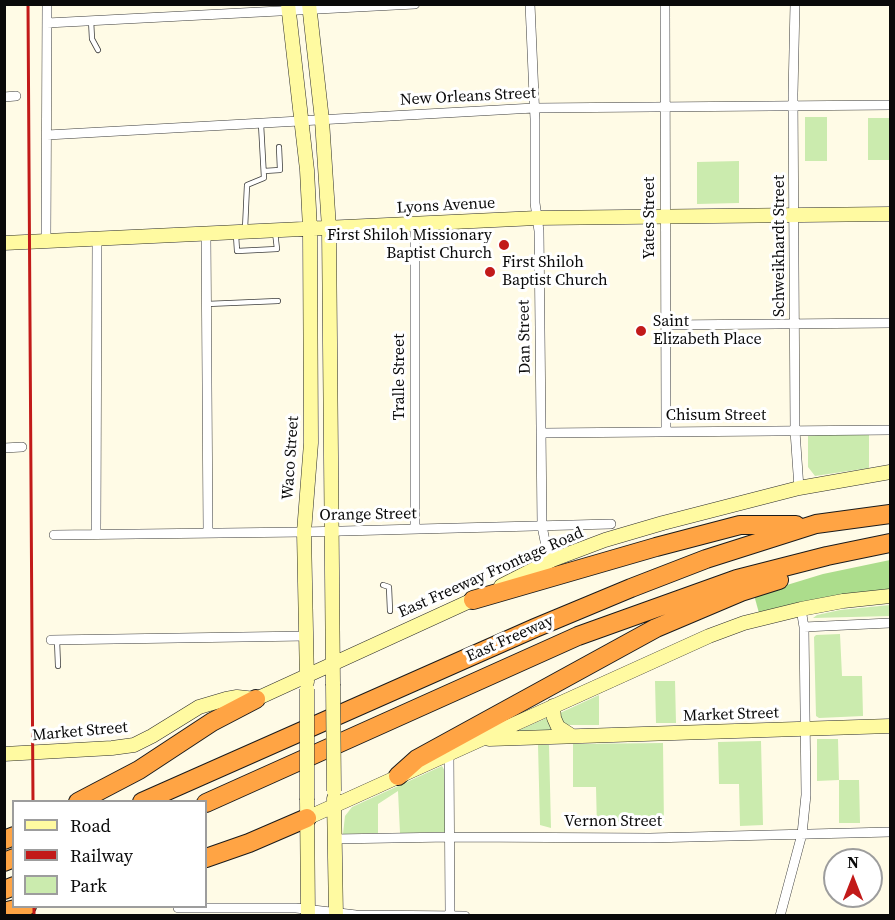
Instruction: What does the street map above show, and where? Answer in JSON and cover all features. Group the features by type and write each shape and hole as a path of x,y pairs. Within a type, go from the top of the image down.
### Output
{"highway":[{"name":"East Freeway","path":"144,800 535,628 706,559 816,524 891,513"},
{"path":"473,600 740,525 816,524"},
{"name":"East Freeway","path":"207,803 578,636 737,579 882,544"},
{"path":"398,776 417,759 447,745 657,628 741,591 841,565 882,544"},
{"path":"80,800 139,770 213,722 256,699"},
{"path":"207,858 249,843 307,818"},
{"path":"4,912 19,908"}],"main road":[{"path":"309,7 322,120 329,228 333,806 336,914"},
{"name":"Waco Street","path":"288,8 302,121 310,229 311,443 304,532 308,913"},
{"name":"Lyons Avenue","path":"4,243 537,218 891,214"},
{"path":"311,378 330,378"},
{"name":"East Freeway Frontage Road","path":"256,699 473,600 552,560 604,540 799,488 891,472"},
{"path":"307,818 709,636 744,623 801,609 843,601 891,596"},
{"name":"Market Street","path":"4,754 134,745 199,707 237,697 256,699"},
{"path":"553,706 554,718 558,727 572,736"},
{"name":"Market Street","path":"480,739 891,726"}],"street":[{"path":"46,241 47,4"},
{"path":"47,22 288,8 415,4"},
{"name":"Dan Street","path":"530,4 539,231 542,526 546,546 552,560"},
{"name":"Yates Street","path":"664,4 666,431"},
{"name":"Schweikhardt Street","path":"795,4 793,106 795,431 799,488"},
{"path":"4,97 16,96"},
{"name":"New Orleans Street","path":"47,135 534,108 891,105"},
{"name":"Tralle Street","path":"415,224 416,529"},
{"path":"206,234 208,533"},
{"path":"96,240 96,534"},
{"path":"665,325 891,323"},
{"name":"Chisum Street","path":"542,433 891,430"},
{"path":"4,448 22,447"},
{"name":"Orange Street","path":"54,535 304,532 610,524"},
{"path":"780,915 802,834 806,795 804,627 801,609"},
{"path":"804,627 891,623"},
{"path":"54,640 306,636"},
{"path":"449,753 450,914"},
{"name":"Vernon Street","path":"334,839 650,838 891,832"},
{"path":"178,908 296,908 308,913 356,915 465,915"}],"lane":[{"path":"91,20 92,39 98,50"},
{"path":"261,124 264,178 246,185 237,251 277,249 275,231"},
{"path":"264,171 280,170 279,147"},
{"path":"207,304 278,301"},
{"path":"384,585 389,587 390,611"},
{"path":"54,640 58,666"}],"green space":[{"path":"805,117 827,117 827,161 805,161"},
{"path":"868,118 890,118 890,160 868,160"},
{"path":"739,161 739,203 697,204 697,162"},
{"path":"869,433 869,468 815,476 808,467 808,436"},
{"path":"890,560 890,591 759,613 754,595 823,574"},
{"path":"890,605 890,616 813,618 840,610"},
{"path":"840,634 842,676 862,676 863,716 819,718 816,716 814,637"},
{"path":"655,681 675,681 676,723 656,723"},
{"path":"599,695 599,725 562,725 560,713"},
{"path":"549,717 555,731 508,735"},
{"path":"817,739 838,739 839,780 817,781"},
{"path":"761,741 763,825 740,826 739,784 719,784 718,742"},
{"path":"663,743 664,827 597,828 596,787 573,787 573,744"},
{"path":"538,745 549,745 551,828 540,825"},
{"path":"442,766 446,773 445,832 400,833 398,791 378,804 378,833 343,834 345,816 352,807"},
{"path":"839,780 859,780 860,823 839,823"}],"railway":[{"path":"28,4 33,800"},
{"path":"34,908 34,916"}],"place":[{"name":"First Shiloh Missionary Baptist Church","path":"504,245"},
{"name":"First Shiloh Baptist Church","path":"490,272"},
{"name":"Saint Elizabeth Place","path":"641,331"}]}
